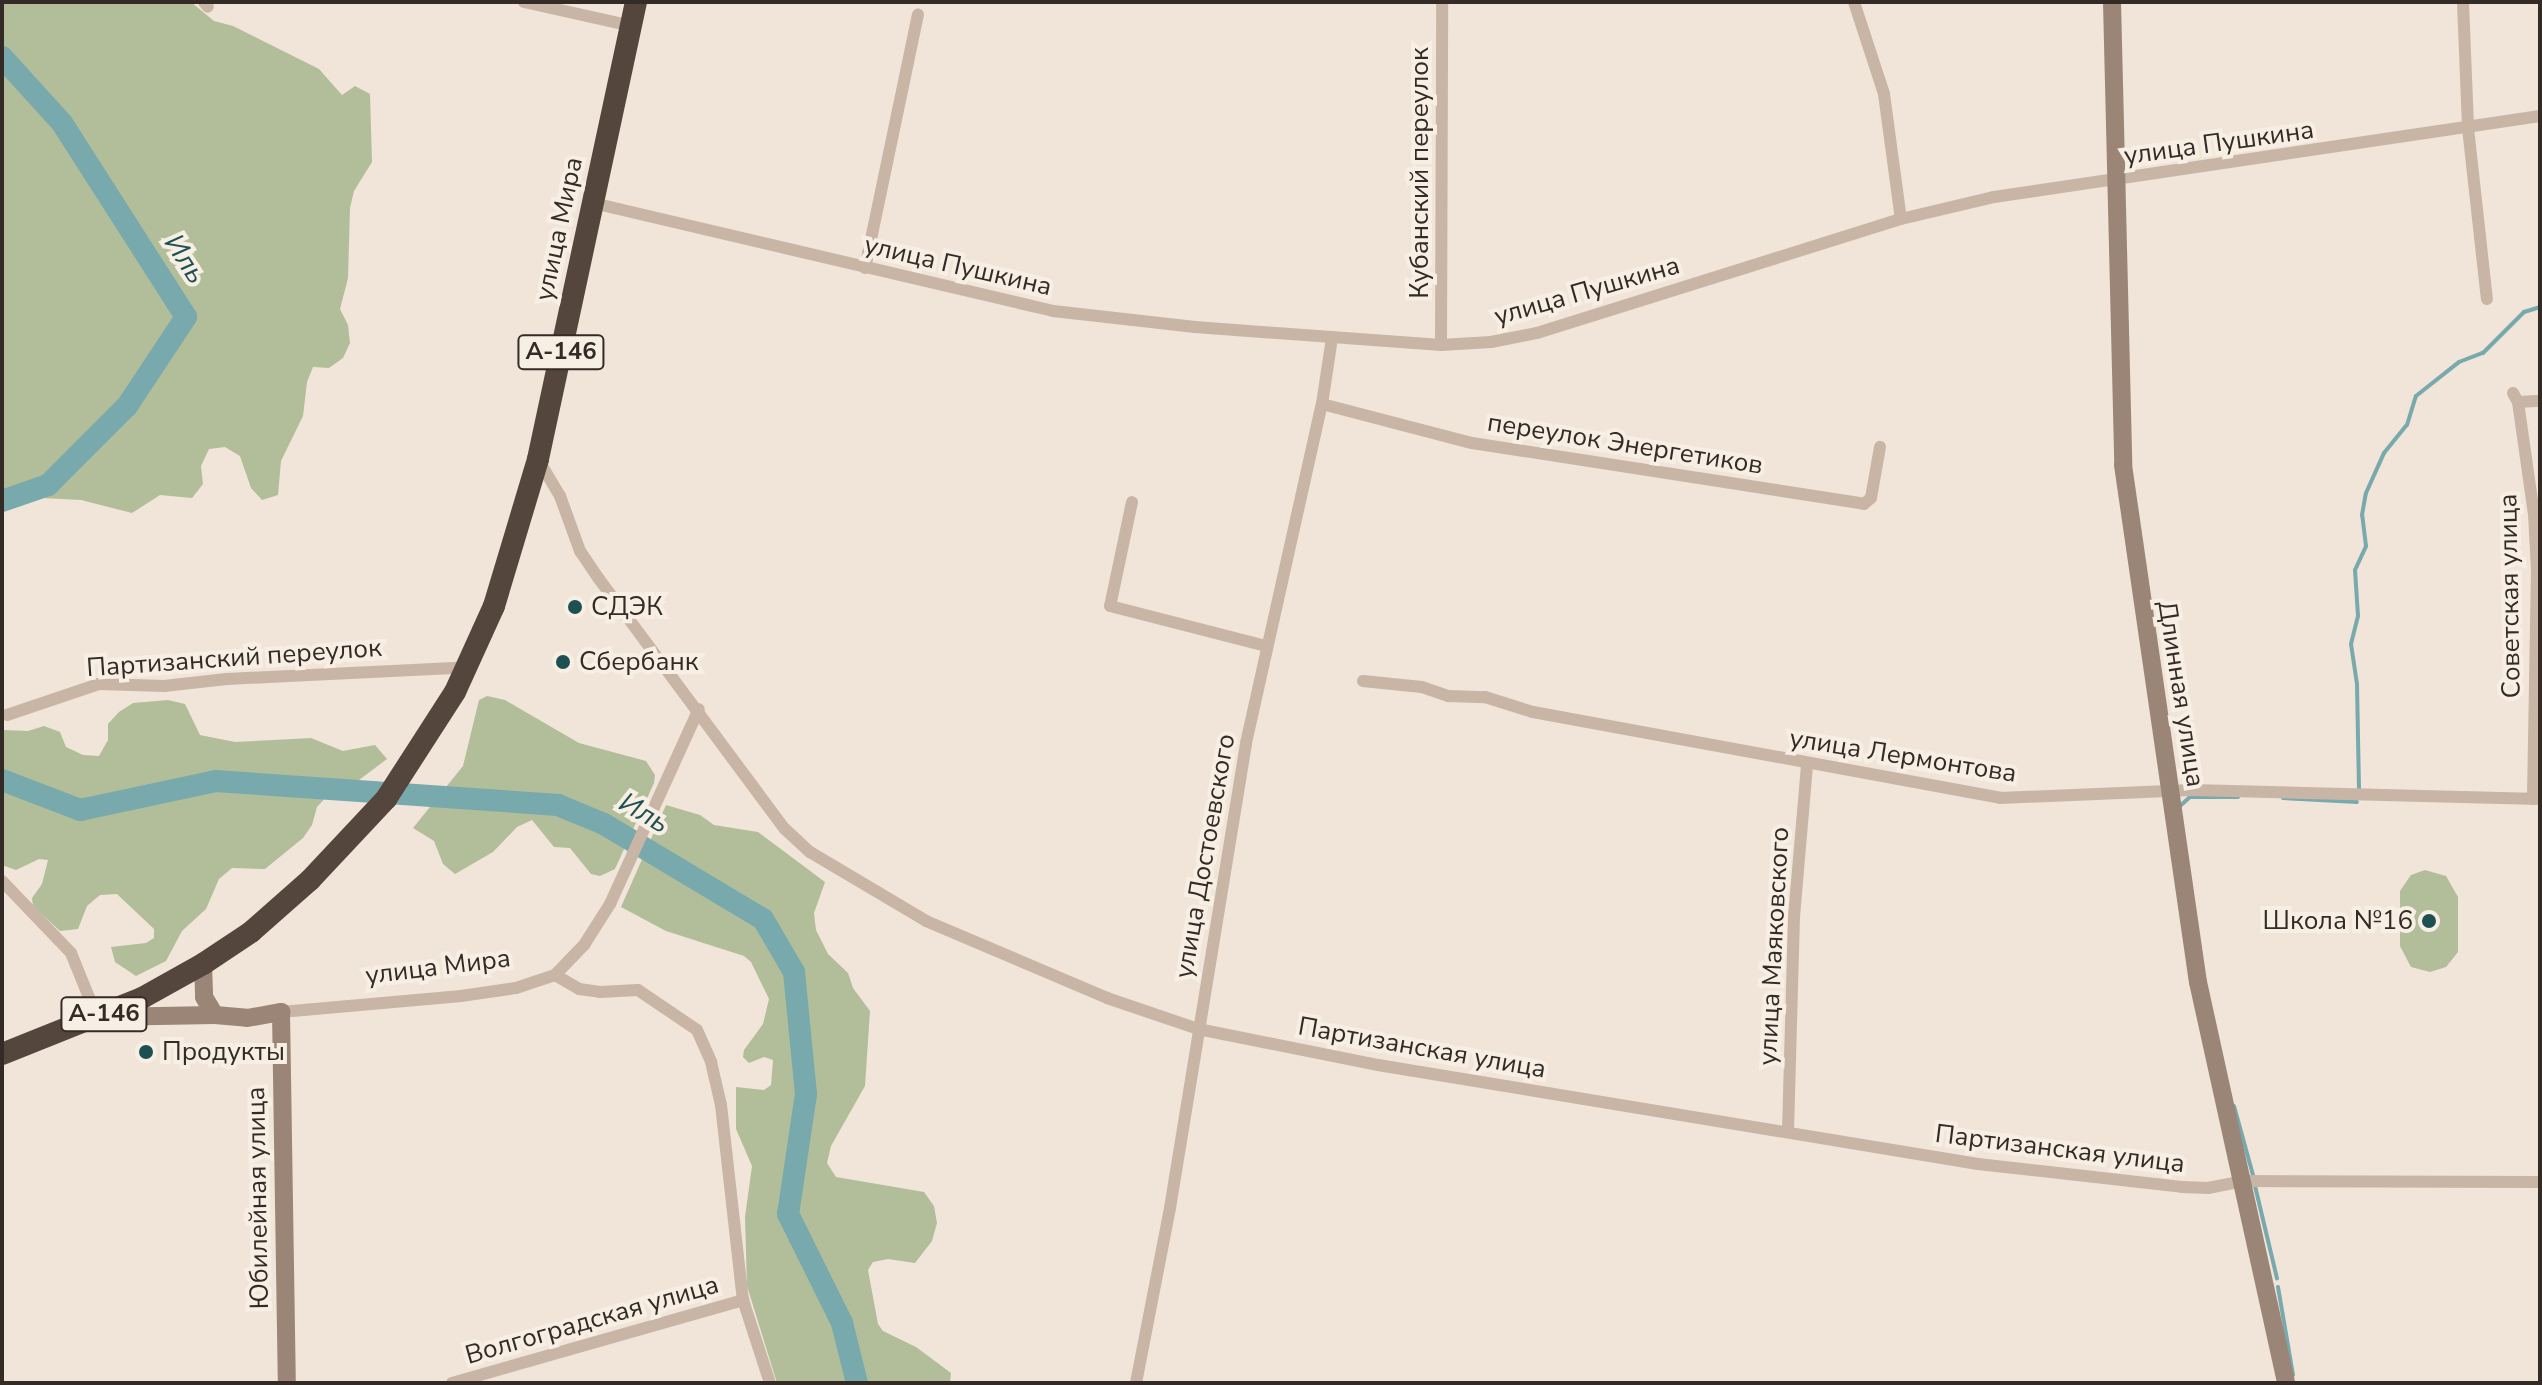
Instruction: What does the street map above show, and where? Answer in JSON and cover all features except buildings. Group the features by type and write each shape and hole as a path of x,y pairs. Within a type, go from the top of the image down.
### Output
{"highway":[{"name":"улица Мира","path":"2,1054 97,1017 203,964 251,932 310,880 386,799 455,692 469,667 494,606 538,459 636,2"}],"main road":[{"name":"Длинная улица","path":"2112,2 2113,181 2123,465 2198,982 2286,1383"},
{"path":"203,964 204,997 215,1015"},
{"name":"улица Мира","path":"97,1017 215,1015 247,1018 281,1012"},
{"name":"Юбилейная улица","path":"281,1012 287,1383"}],"street":[{"path":"524,2 632,26"},
{"name":"Кубанский переулок","path":"1441,345 1442,2"},
{"path":"1854,2 1884,94 1901,219"},
{"path":"2463,2 2468,128 2487,299"},
{"path":"865,268 918,14"},
{"name":"улица Пушкина","path":"593,203 1053,311 1332,338 1441,345 1491,342 1537,333 1901,219 1994,197 2540,116"},
{"name":"улица Достоевского","path":"1136,1383 1170,1208 1198,1029 1266,646 1322,404 1332,338"},
{"name":"Советская улица","path":"2536,799 2537,569 2534,514 2516,397 2540,401"},
{"name":"переулок Энергетиков","path":"1322,404 1472,443 1864,504 1871,498 1880,447"},
{"name":"Партизанская улица","path":"538,459 560,496 580,551 785,829 810,852 926,921 1080,987 1198,1029 1378,1065 1978,1164 2208,1188 2244,1181 2540,1182"},
{"path":"1132,502 1110,606 1266,646"},
{"name":"Партизанский переулок","path":"7,715 99,684 164,686 227,679 469,667"},
{"name":"улица Лермонтова","path":"1363,681 1422,687 1448,696 1485,697 1533,712 1807,765 2000,798 2170,791 2536,799"},
{"name":"улица Мира","path":"281,1012 461,996 516,988 555,975 584,945 633,857 699,709"},
{"name":"улица Маяковского","path":"1788,1131 1794,917 1807,765"},
{"path":"2,881 71,953 97,1017"},
{"path":"555,975 579,989 600,992 638,990 697,1030 711,1062 721,1105 743,1300 770,1383"},
{"name":"Волгоградская улица","path":"452,1383 743,1300"}],"green space":[{"path":"2,2 191,2 214,21 233,26 319,69 342,95 355,86 370,94 372,162 354,191 350,208 348,278 340,309 348,325 350,343 343,358 329,368 313,367 307,382 303,416 281,461 278,495 262,500 251,488 240,456 225,447 209,449 201,466 203,484 192,498 160,495 132,513 81,500 2,496"},
{"path":"487,696 505,700 579,743 646,761 655,775 654,783 615,869 600,876 591,874 570,848 554,847 532,820 517,827 493,852 455,874 443,864 434,841 413,828 463,766 479,700"},
{"path":"168,700 185,704 200,735 235,742 311,738 343,751 375,745 387,759 359,780 328,795 317,807 312,825 303,838 265,869 232,868 219,879 206,909 182,931 166,961 136,976 115,962 111,947 146,943 154,938 154,929 117,894 100,895 87,906 78,929 60,931 33,906 32,898 42,884 48,860 39,859 16,870 2,865 2,730 28,731 44,726 60,732 66,747 83,755 99,756 108,740 108,724 119,712 133,703"},
{"path":"666,805 700,815 714,825 758,832 825,882 814,913 816,930 828,954 848,973 853,988 870,1011 865,1086 831,1146 827,1163 836,1177 924,1192 934,1206 937,1223 932,1241 915,1263 888,1259 873,1262 868,1270 878,1324 883,1331 916,1347 951,1373 950,1383 777,1383 747,1286 745,1217 752,1166 736,1129 736,1087 764,1090 771,1085 773,1060 764,1057 749,1063 743,1057 744,1050 763,1024 769,999 751,962 744,956 666,931 621,907"},
{"name":"Школа №16","path":"2425,870 2446,876 2458,897 2458,952 2446,967 2430,972 2411,967 2400,946 2400,891 2411,875"}],"waterway":[{"name":"Иль","path":"2,57 62,123 186,317 127,406 48,485 2,501"},
{"path":"2359,789 2357,684 2351,644 2358,616 2355,570 2366,546 2362,515 2366,493 2384,453 2407,425 2416,396 2459,362 2483,353 2524,312 2540,307"},
{"name":"Иль","path":"2,780 80,810 216,781 558,805 604,824 763,919 794,972 806,1094 788,1214 842,1323 857,1383"},
{"path":"2180,806 2190,797 2238,797"},
{"path":"2283,798 2357,802"},
{"path":"2234,1106 2253,1175"},
{"path":"2255,1186 2277,1278"},
{"path":"2278,1287 2293,1375"}],"place":[{"name":"СДЭК","path":"575,607"},
{"name":"Сбербанк","path":"563,662"},
{"name":"Школа №16","path":"2429,921"},
{"name":"Продукты","path":"146,1052"}]}
